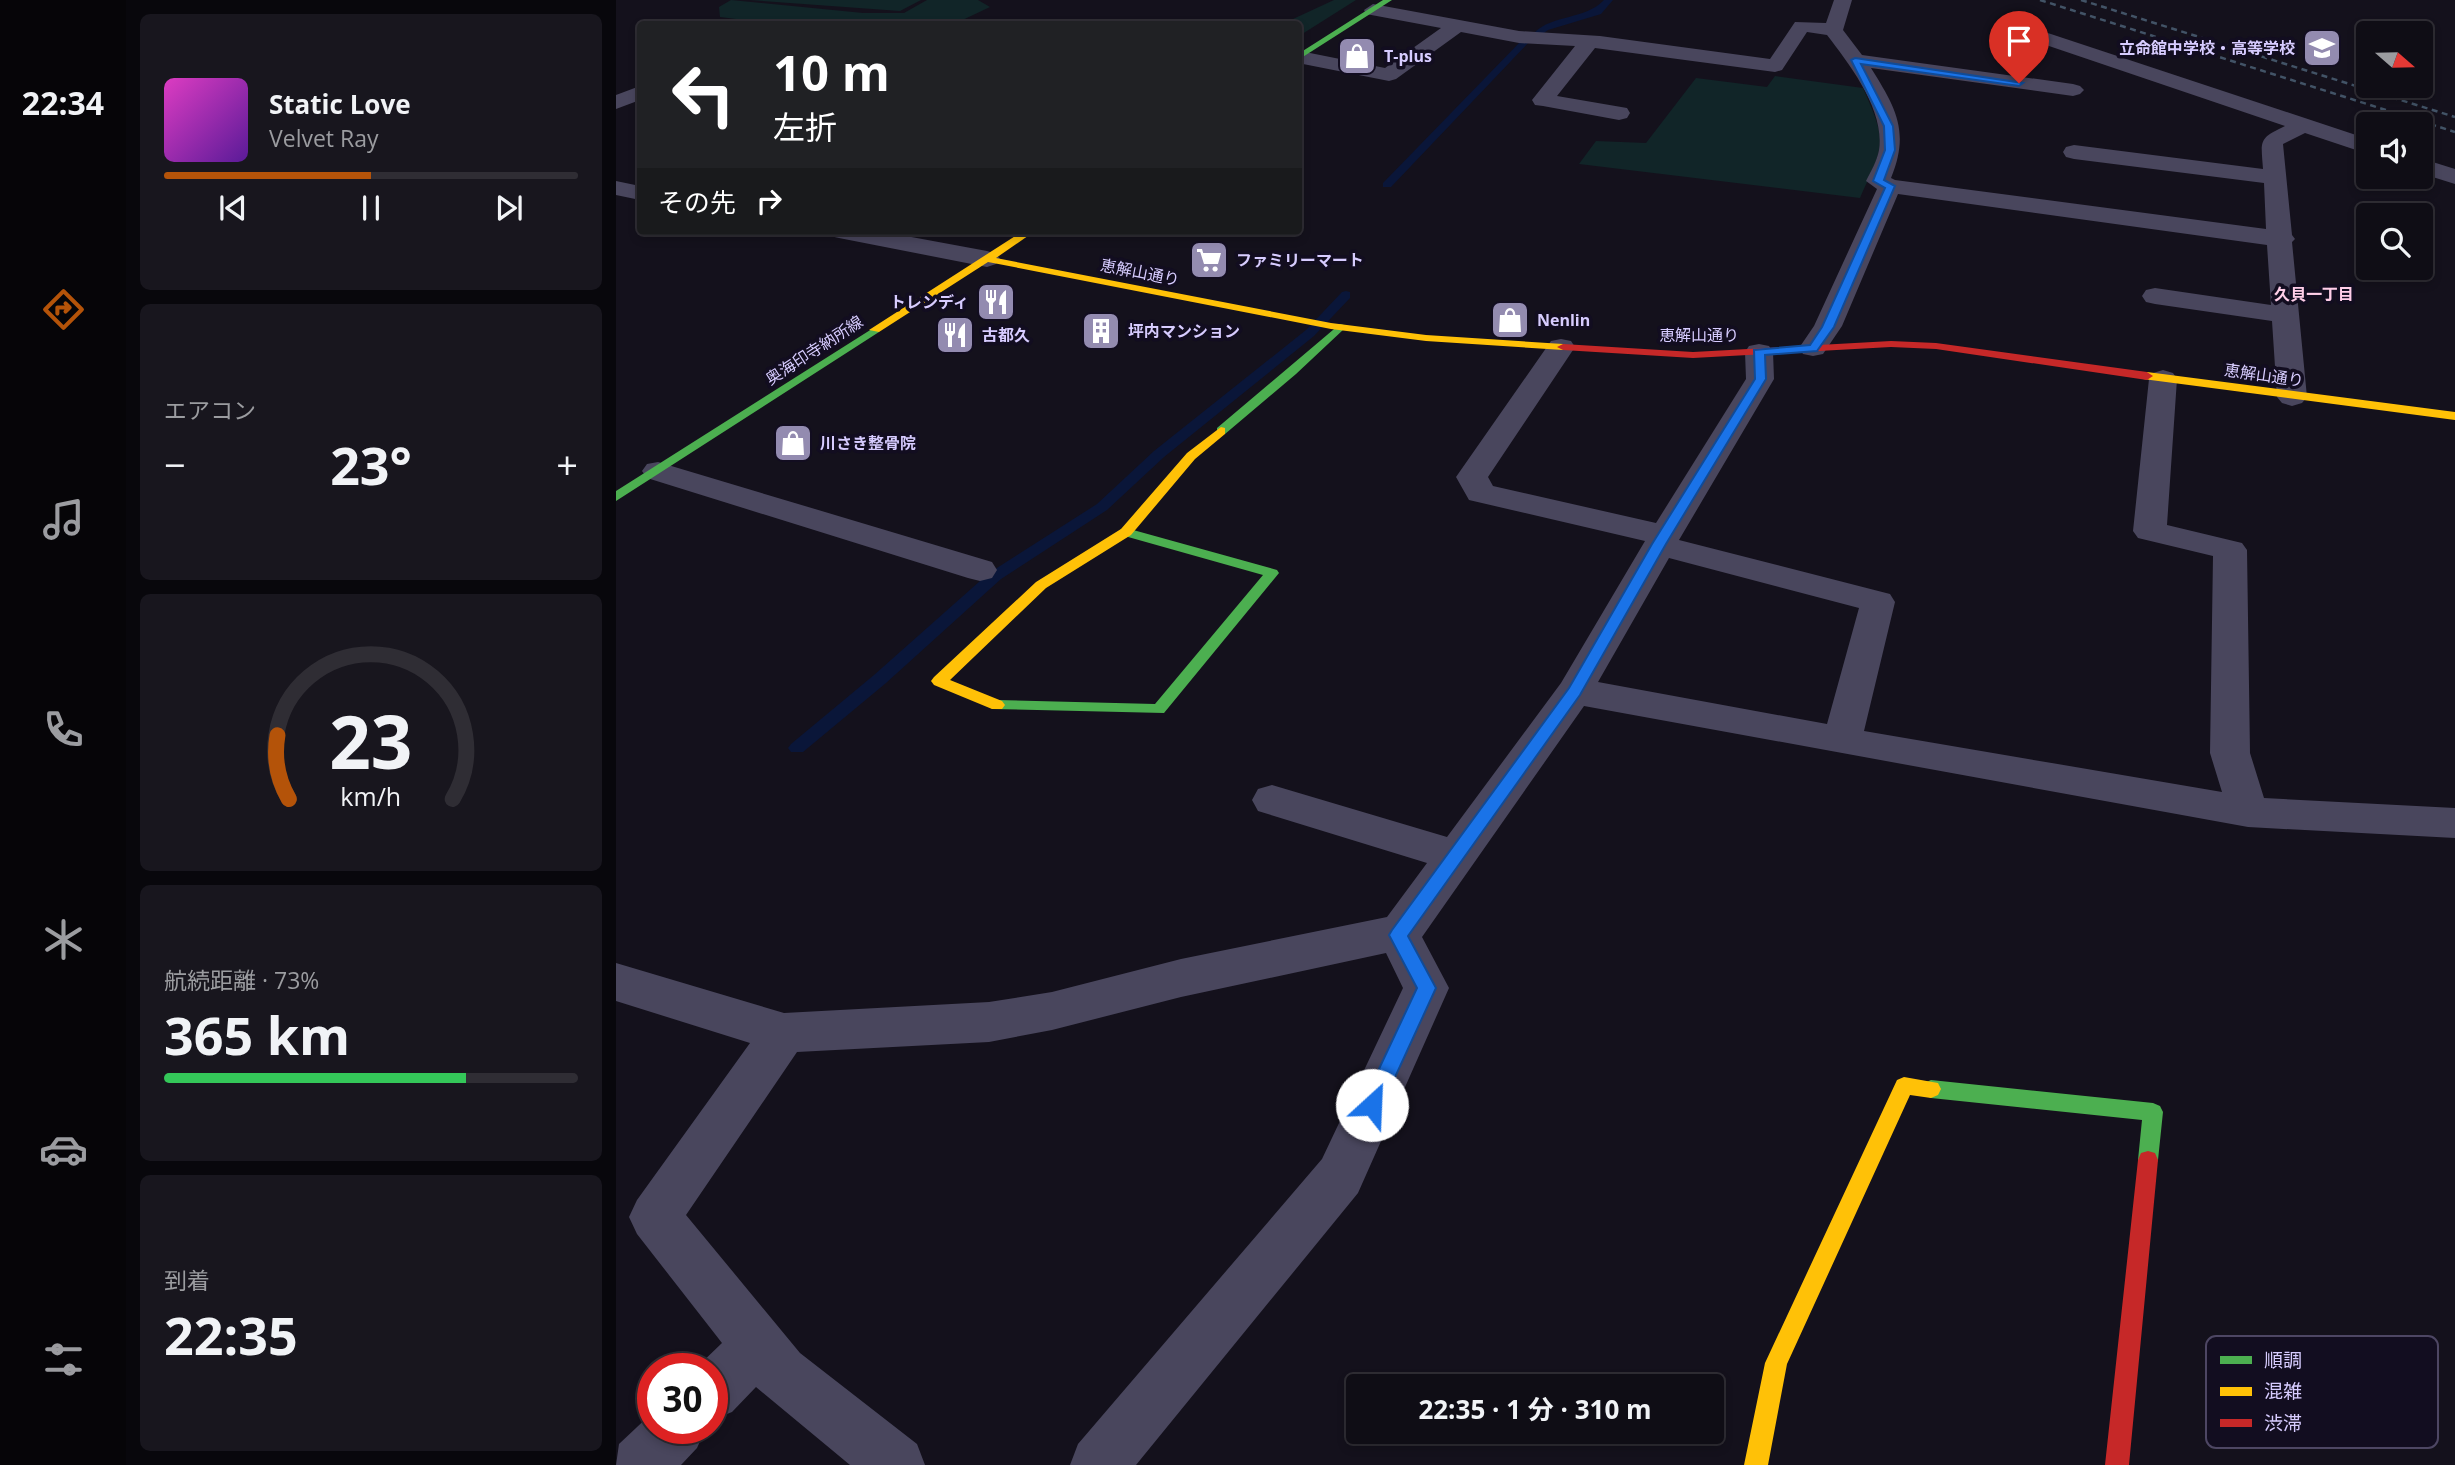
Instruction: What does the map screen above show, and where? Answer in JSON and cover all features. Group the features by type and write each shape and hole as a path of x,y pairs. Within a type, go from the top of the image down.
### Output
{"street":[{"path":"1833,30 1843,0"},
{"path":"1302,55 1381,5 1519,37 1589,42 1775,66 1802,26 1833,30 1855,60 1889,126 1890,150 1878,181 1890,186 2282,239"},
{"path":"1302,58 1389,75 1458,25"},
{"path":"2012,27 2356,143"},
{"path":"1589,42 1543,100 1619,113"},
{"path":"1855,60 2073,90"},
{"path":"616,103 637,93"},
{"path":"2292,397 2282,239 2272,141 2304,125"},
{"path":"2074,152 2276,178"},
{"path":"2433,169 2455,177"},
{"path":"1813,348 1828,327 1890,186"},
{"path":"616,188 637,192"},
{"path":"860,235 987,259"},
{"name":"奥海印寺納所線","path":"616,497 1024,235"},
{"name":"恵解山通り","path":"987,259 1305,321 1426,338 1692,355 1891,344 1936,346 2292,397 2455,416"},
{"path":"2155,296 2285,315"},
{"path":"1126,532 1272,573 1158,709 999,705 939,681 1041,585 1126,532 1191,456 1292,372 1335,326"},
{"path":"1561,347 1472,477 1480,493 1662,540 1878,602 1842,741"},
{"path":"1399,935 1575,691 1662,540 1760,379 1759,352"},
{"path":"2163,379 2150,531 2230,551 2230,753 2248,812"},
{"path":"658,471 980,570"},
{"path":"1575,691 2248,812 2455,823"},
{"path":"1272,800 1455,856"},
{"path":"616,982 784,1033 989,1022 1052,1011 1181,978 1377,935 1399,935"},
{"path":"1099,1465 1340,1176 1426,988 1399,935"},
{"path":"784,1033 655,1217 780,1373 897,1465"},
{"path":"1756,1465 1776,1363 1904,1086 2153,1112 2117,1465"},
{"path":"728,1376 758,1346"},
{"path":"640,1465 661,1444"}],"green space":[{"path":"731,0 863,13 904,13 927,0 978,0 990,7 960,21 753,21 720,17 719,7"},
{"path":"750,0 921,0 900,11"},
{"path":"1334,0 1356,0 1302,34 1302,21 1284,21"},
{"path":"1775,76 1863,88 1876,121 1880,144 1860,198 1579,164 1596,141 1646,143 1696,78 1767,87"}],"waterway":[{"path":"1538,33 1545,28 1598,12 1609,0"},
{"path":"1387,185 1525,42"},
{"path":"797,748 880,679 995,576 1102,507 1159,454 1310,333 1346,295"}],"railway":[{"path":"2040,0 2455,132"},
{"path":"2081,0 2455,117"}],"traffic: fast":[{"path":"1302,55 1388,0"},
{"path":"1221,431 1292,372 1340,327"},
{"path":"616,497 875,330"},
{"path":"997,705 1159,709 1272,573 1126,532"},
{"path":"1931,1089 2153,1112 2148,1160"}],"traffic: slow":[{"path":"875,330 1024,235"},
{"path":"987,259 1331,326 1426,338 1563,347"},
{"path":"2147,376 2455,416"},
{"path":"997,705 939,681 1041,585 1126,532 1191,456 1221,431"},
{"path":"1756,1465 1776,1363 1904,1086 1931,1089"}],"traffic: jam":[{"path":"1563,347 1693,355 1891,344 1936,346 2147,376"},
{"path":"2117,1465 2148,1160"}],"place":[{"name":"立命館中学校・高等学校","path":"2322,48"},
{"name":"T-plus","path":"1357,56"},
{"name":"ファミリーマート","path":"1209,260"},
{"name":"トレンディ","path":"996,302"},
{"name":"Nenlin","path":"1510,320"},
{"name":"坪内マンション","path":"1101,331"},
{"name":"古都久","path":"955,335"},
{"name":"川さき整骨院","path":"793,443"}],"district":[{"name":"久貝一丁目","path":"2314,294"}],"route":[{"path":"1372,1105 1426,988 1399,935 1575,691 1659,544 1760,379 1759,352 1813,348 1828,327 1890,186 1878,181 1890,150 1889,126 1855,60 2019,83"}]}
